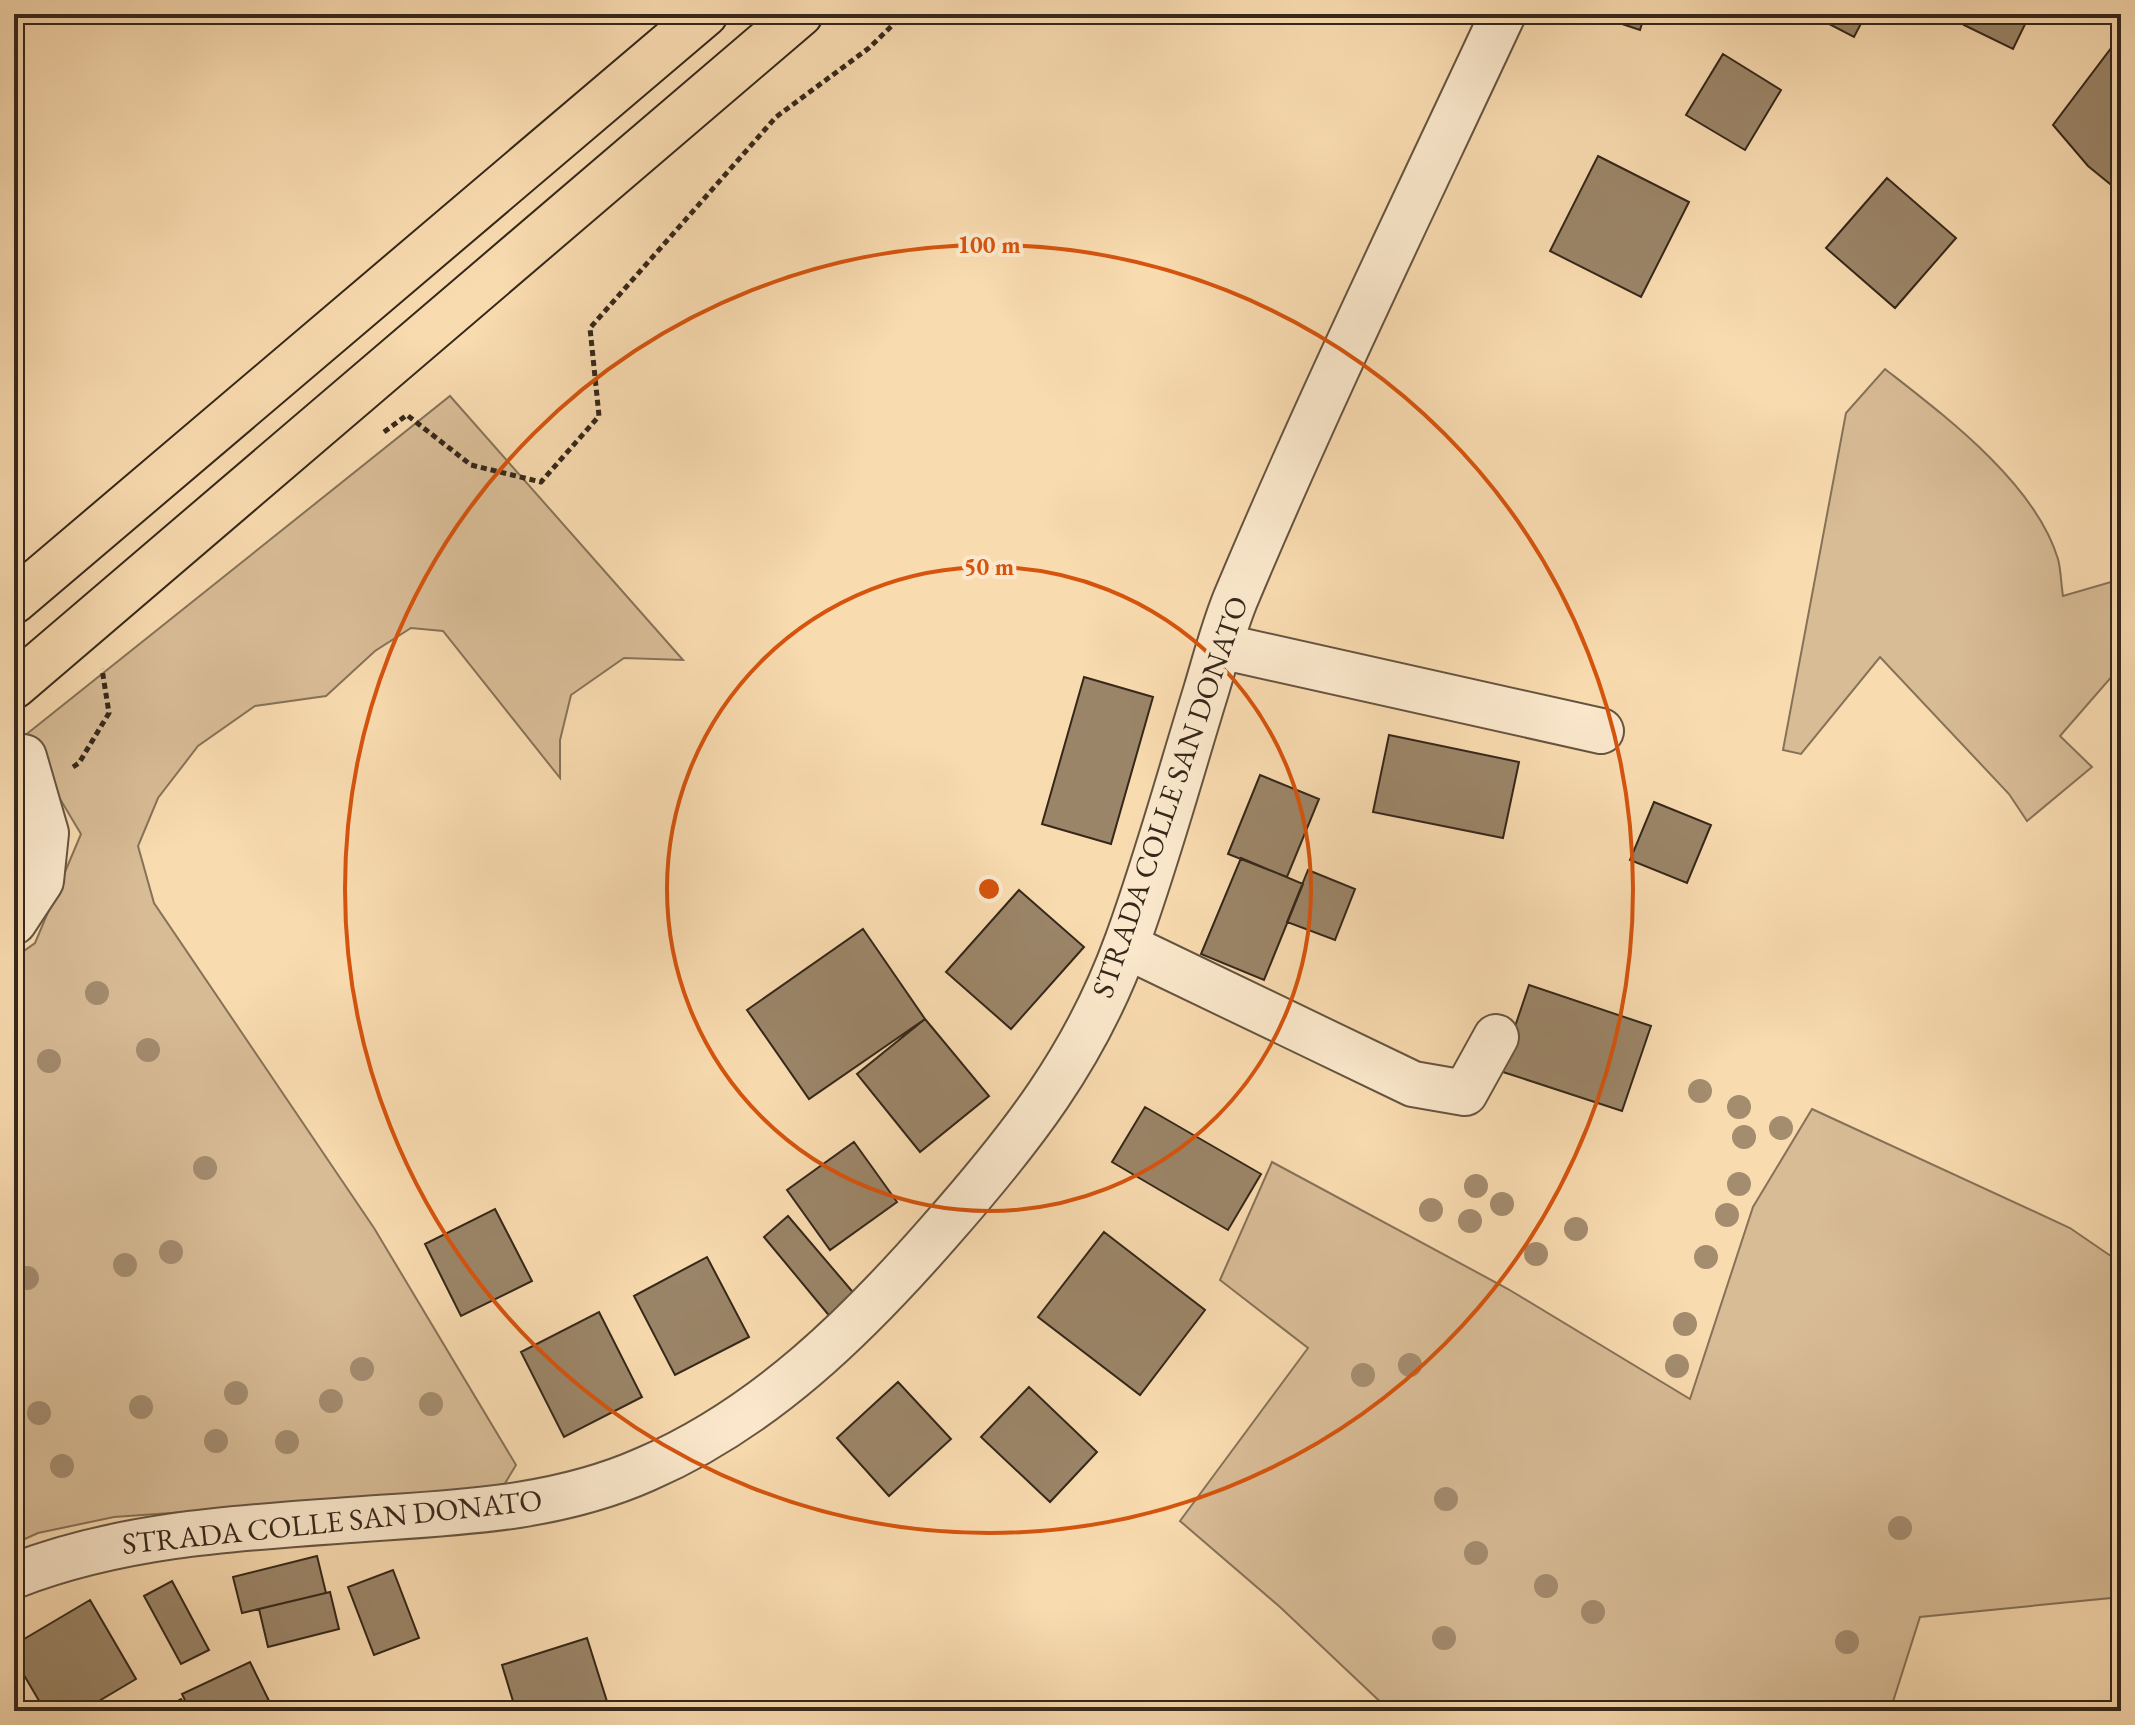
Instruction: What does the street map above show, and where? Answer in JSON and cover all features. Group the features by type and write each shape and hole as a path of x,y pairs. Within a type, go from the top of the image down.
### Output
{"highway":[{"path":"14,601 705,14"},
{"path":"14,686 800,14"}],"street":[{"name":"STRADA COLLE SAN DONATO","path":"14,1576 64,1557 126,1542 530,1505 589,1491 644,1471 700,1443 752,1411 856,1321 1024,1134 1066,1071 1126,946 1232,607 1342,360 1503,14"},
{"path":"1220,646 1601,731"},
{"path":"14,922 41,881 46,833 29,774"},
{"path":"1126,946 1413,1084 1465,1093 1496,1037"}],"path":[{"path":"383,433 407,415 471,465 541,482 599,416 590,328 776,117 869,48 904,14"},
{"path":"29,774 79,763 109,713 101,658"}],"shaded area":[{"path":"1885,369 1985,453 2030,504 2058,559 2063,596 2121,579 2121,666 2060,736 2092,767 2027,821 2009,794 1880,657 1801,754 1783,750 1846,413"},
{"path":"450,396 683,660 624,658 571,695 560,740 560,778 443,631 411,628 375,651 326,696 255,706 198,746 158,798 138,846 154,903 374,1228 516,1465 504,1485 467,1492 114,1517 38,1533 14,1544 14,958 35,943 81,834 23,737"},
{"path":"1812,1109 2070,1228 2121,1263 2121,1597 1920,1617 1890,1711 1390,1711 1280,1607 1180,1521 1308,1348 1220,1280 1272,1162 1508,1289 1690,1399 1753,1207"}],"building":[{"path":"1592,14 1645,14 1640,30"},
{"path":"1810,14 1866,14 1854,37"},
{"path":"1971,14 2030,14 2013,49 1964,25"},
{"path":"2121,35 2121,193 2088,166 2053,125"},
{"path":"1723,54 1781,90 1745,150 1686,115"},
{"path":"1598,156 1689,202 1641,297 1550,251"},
{"path":"1887,178 1956,238 1895,308 1826,248"},
{"path":"1084,677 1153,697 1111,844 1042,824"},
{"path":"1389,735 1519,762 1503,838 1373,812"},
{"path":"1260,775 1319,799 1287,877 1228,854"},
{"path":"1654,802 1711,825 1687,883 1630,860"},
{"path":"1241,858 1303,884 1264,980 1201,954"},
{"path":"1308,870 1355,889 1335,940 1287,922"},
{"path":"1019,890 1084,947 1011,1029 946,972"},
{"path":"863,929 925,1019 809,1099 747,1010"},
{"path":"1529,985 1651,1026 1622,1111 1500,1071"},
{"path":"925,1019 989,1096 920,1152 857,1074"},
{"path":"1145,1107 1261,1174 1228,1230 1112,1162"},
{"path":"854,1142 897,1202 830,1250 787,1190"},
{"path":"495,1209 532,1281 461,1316 425,1244"},
{"path":"788,1216 857,1297 832,1319 764,1237"},
{"path":"1104,1232 1205,1310 1140,1395 1038,1317"},
{"path":"707,1257 749,1337 675,1375 634,1296"},
{"path":"599,1312 642,1397 564,1437 521,1352"},
{"path":"898,1382 951,1439 889,1496 837,1438"},
{"path":"1029,1387 1097,1452 1050,1502 981,1437"},
{"path":"317,1556 326,1593 242,1613 233,1577"},
{"path":"393,1570 419,1638 374,1655 348,1587"},
{"path":"172,1581 209,1650 181,1664 144,1596"},
{"path":"330,1592 339,1629 268,1647 259,1609"},
{"path":"90,1600 136,1679 82,1711 45,1711 14,1658 14,1645"},
{"path":"587,1638 610,1711 516,1711 502,1665"},
{"path":"250,1662 274,1711 190,1711 182,1694"},
{"path":"181,1699 188,1711 160,1711"}]}
